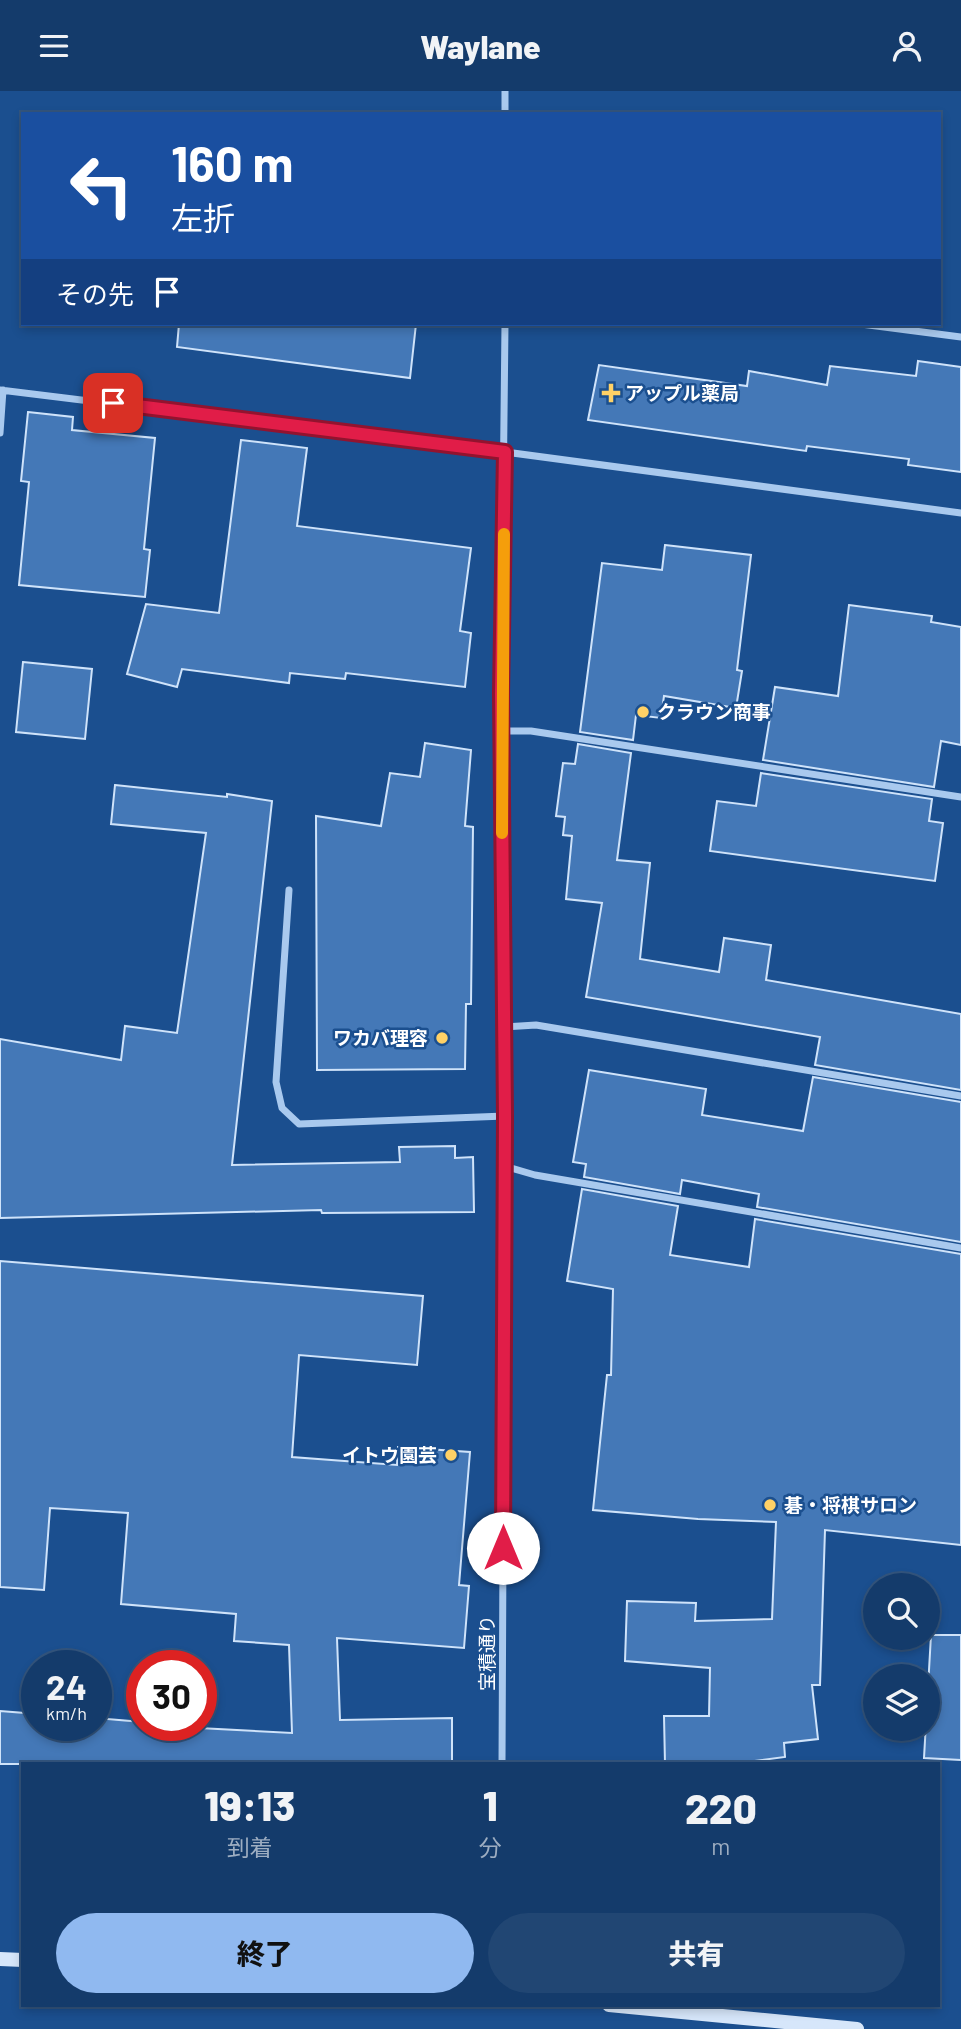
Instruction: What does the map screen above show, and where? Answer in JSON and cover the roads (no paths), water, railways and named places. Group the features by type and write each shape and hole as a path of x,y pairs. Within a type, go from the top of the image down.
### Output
{"main road":[{"path":"0,1959 21,1960"},
{"path":"630,2007 857,2029"}],"street":[{"path":"505,91 505,112"},
{"name":"宝積通り","path":"502,1762 505,1117 502,731 505,326"},
{"path":"876,326 961,337"},
{"path":"0,433 1,390 505,452 961,513"},
{"path":"502,731 531,731 961,797"},
{"path":"289,890 276,1082 282,1108 299,1124 505,1117"},
{"path":"503,1027 536,1025 961,1096"},
{"path":"504,1166 548,1177 961,1248"}],"place":[{"name":"アップル薬局","path":"611,393"},
{"name":"クラウン商事","path":"643,712"},
{"name":"ワカバ理容","path":"442,1038"},
{"name":"イトウ園芸","path":"451,1455"},
{"name":"碁・将棋サロン","path":"770,1505"}]}
